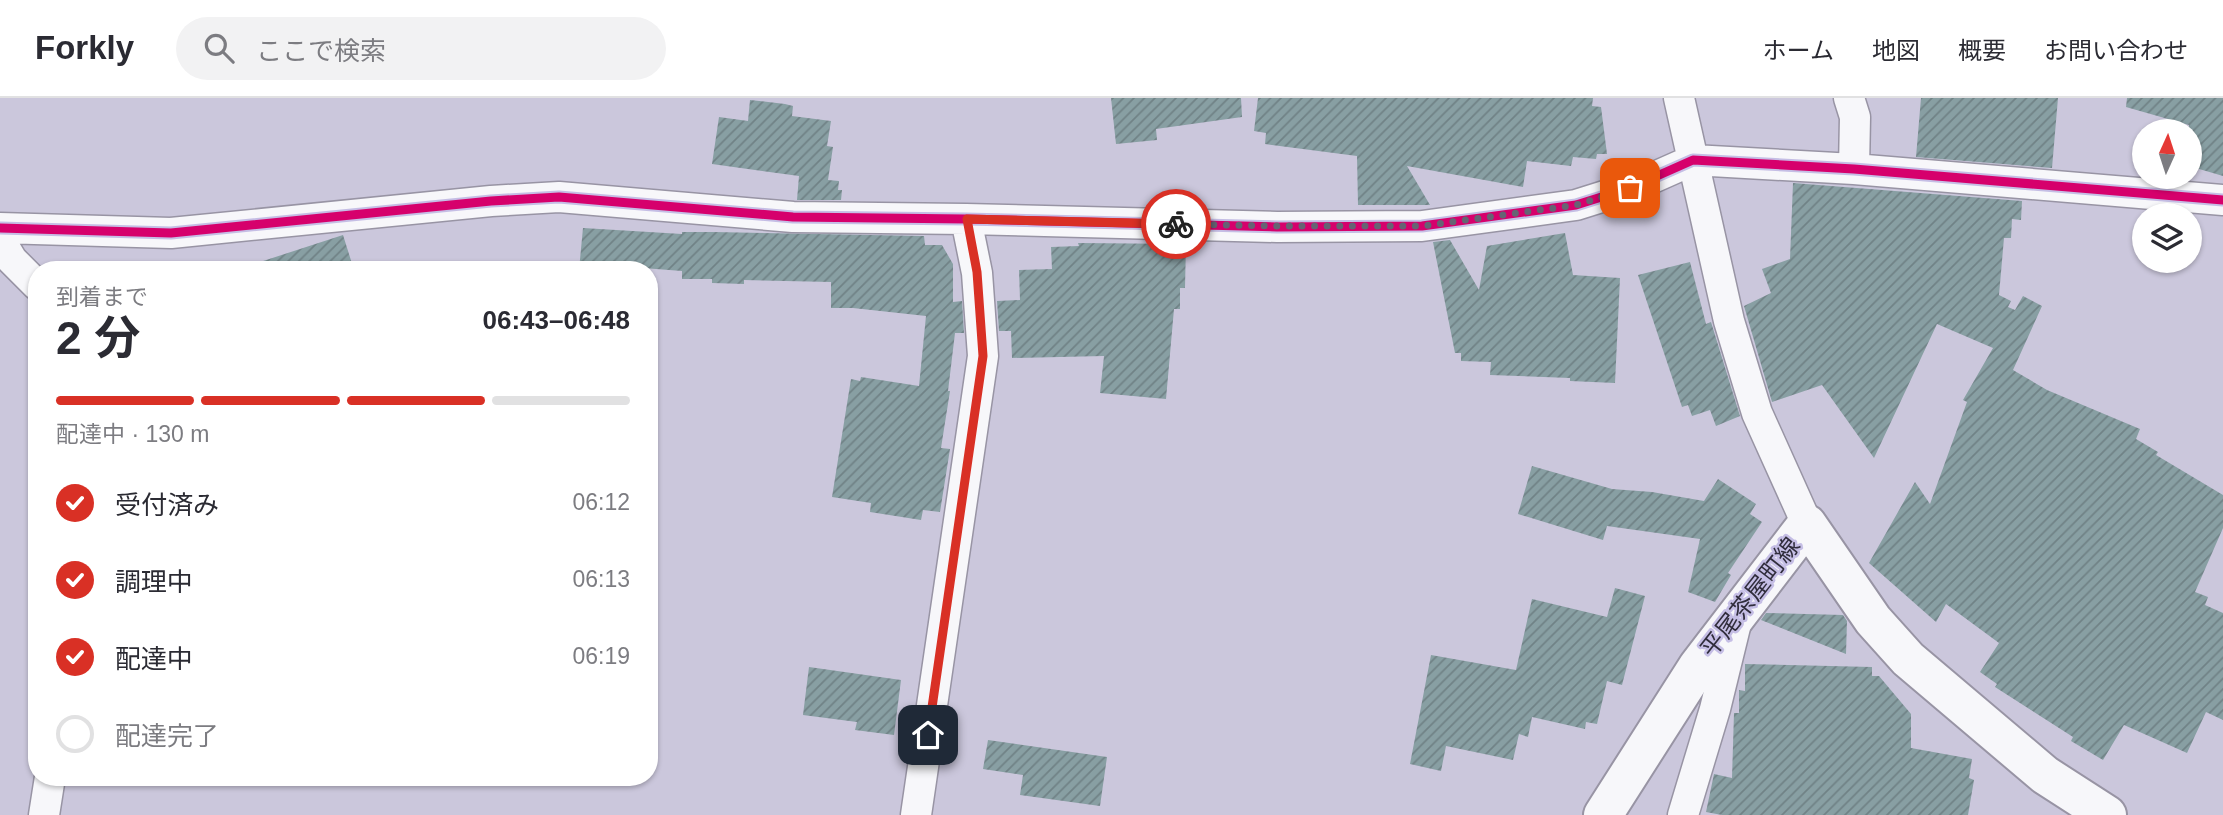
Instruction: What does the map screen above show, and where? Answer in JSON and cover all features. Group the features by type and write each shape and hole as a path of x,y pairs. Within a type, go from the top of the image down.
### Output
{"main road":[{"name":"平尾茶屋町線","path":"1603,815 1698,666 1807,524 1873,621 1908,659 2045,775 2107,815"}],"street":[{"path":"1679,98 1729,321 1757,413 1807,524"},
{"path":"1849,98 1855,117 1854,169"},
{"path":"0,228 171,233 491,201 559,197 793,217 1422,226 1576,205 1630,188 1693,160 1854,169 2223,200"},
{"path":"916,815 983,356 977,272 967,219"},
{"path":"0,240 12,260 28,276"},
{"path":"1683,815 1715,709 1738,613"},
{"path":"44,815 49,786"}],"building":[{"path":"1111,98 1241,98 1242,117 1156,129 1157,140 1116,144"},
{"path":"1258,98 1593,98 1592,106 1601,107 1607,154 1597,154 1596,159 1573,157 1571,166 1527,161 1523,187 1407,166 1430,205 1358,205 1357,156 1265,144 1266,133 1254,131"},
{"path":"1921,98 2058,98 2052,168 1916,157"},
{"path":"2127,98 2223,98 2223,176 2202,170 2202,119 2168,119 2126,107"},
{"path":"750,100 793,106 792,116 831,121 827,146 833,147 828,180 839,181 841,200 797,200 799,176 712,164 719,117 748,121"},
{"path":"1793,183 2022,201 2021,220 2012,219 2011,238 2004,238 1999,295 2011,301 2008,307 2015,310 2023,296 2042,306 2013,370 2047,390 2140,429 2136,439 2158,452 2156,455 2223,495 2223,528 2195,592 2208,597 2205,605 2223,613 2223,720 2206,712 2187,753 2124,725 2103,760 2071,741 2073,737 1995,687 1997,684 1980,672 1999,643 1946,604 1936,622 1869,563 1915,482 1930,504 1967,402 1963,400 1993,348 1937,324 1874,458 1822,385 1772,402 1744,306 1771,293 1762,269 1790,259"},
{"path":"583,228 682,234 714,232 924,236 925,245 942,245 953,264 953,302 962,301 964,333 955,333 941,448 950,449 940,512 923,510 921,520 870,512 871,503 832,497 851,379 860,381 861,377 919,386 926,316 831,308 831,282 744,280 744,284 712,283 712,279 682,279 682,271 658,269 658,261 580,261"},
{"path":"1565,233 1573,275 1620,278 1615,383 1570,381 1570,378 1490,375 1491,362 1461,361 1461,353 1455,353 1433,242 1450,240 1479,290 1487,246"},
{"path":"343,235 351,261 263,261"},
{"path":"1078,243 1186,244 1185,288 1180,288 1180,309 1174,309 1166,399 1100,393 1104,356 1012,358 1011,331 999,331 997,301 1020,300 1019,270 1052,269 1051,247 1079,246"},
{"path":"1690,262 1706,324 1711,322 1740,416 1716,426 1710,410 1692,416 1688,405 1682,407 1638,275"},
{"path":"1532,466 1612,489 1652,492 1704,501 1718,479 1756,504 1750,514 1762,522 1728,573 1731,575 1715,602 1688,592 1700,539 1607,526 1603,540 1518,514"},
{"path":"1615,588 1645,596 1622,685 1607,681 1597,724 1586,722 1585,729 1532,717 1528,737 1519,734 1513,760 1446,746 1441,771 1410,764 1431,655 1516,670 1532,599 1607,617"},
{"path":"1766,613 1843,615 1847,621 1846,654 1761,620"},
{"path":"1745,664 1872,667 1872,676 1879,676 1911,714 1911,748 1972,759 1969,778 1974,780 1968,815 1722,815 1706,812 1714,774 1732,778 1734,713 1739,713 1739,690 1745,691"},
{"path":"809,667 901,680 894,735 855,730 857,722 803,715"},
{"path":"988,740 1107,757 1100,806 1020,795 1023,775 983,769"}],"cycle path":[{"path":"0,228 171,233 491,201 559,197 793,217 1277,227 1422,226 1576,205 1630,188 1693,160 1854,169 2223,200"}],"way so far":[{"path":"1176,224 1422,226 1576,205 1630,188"}],"route":[{"path":"928,735 983,356 977,272 967,219 1176,224"}]}
